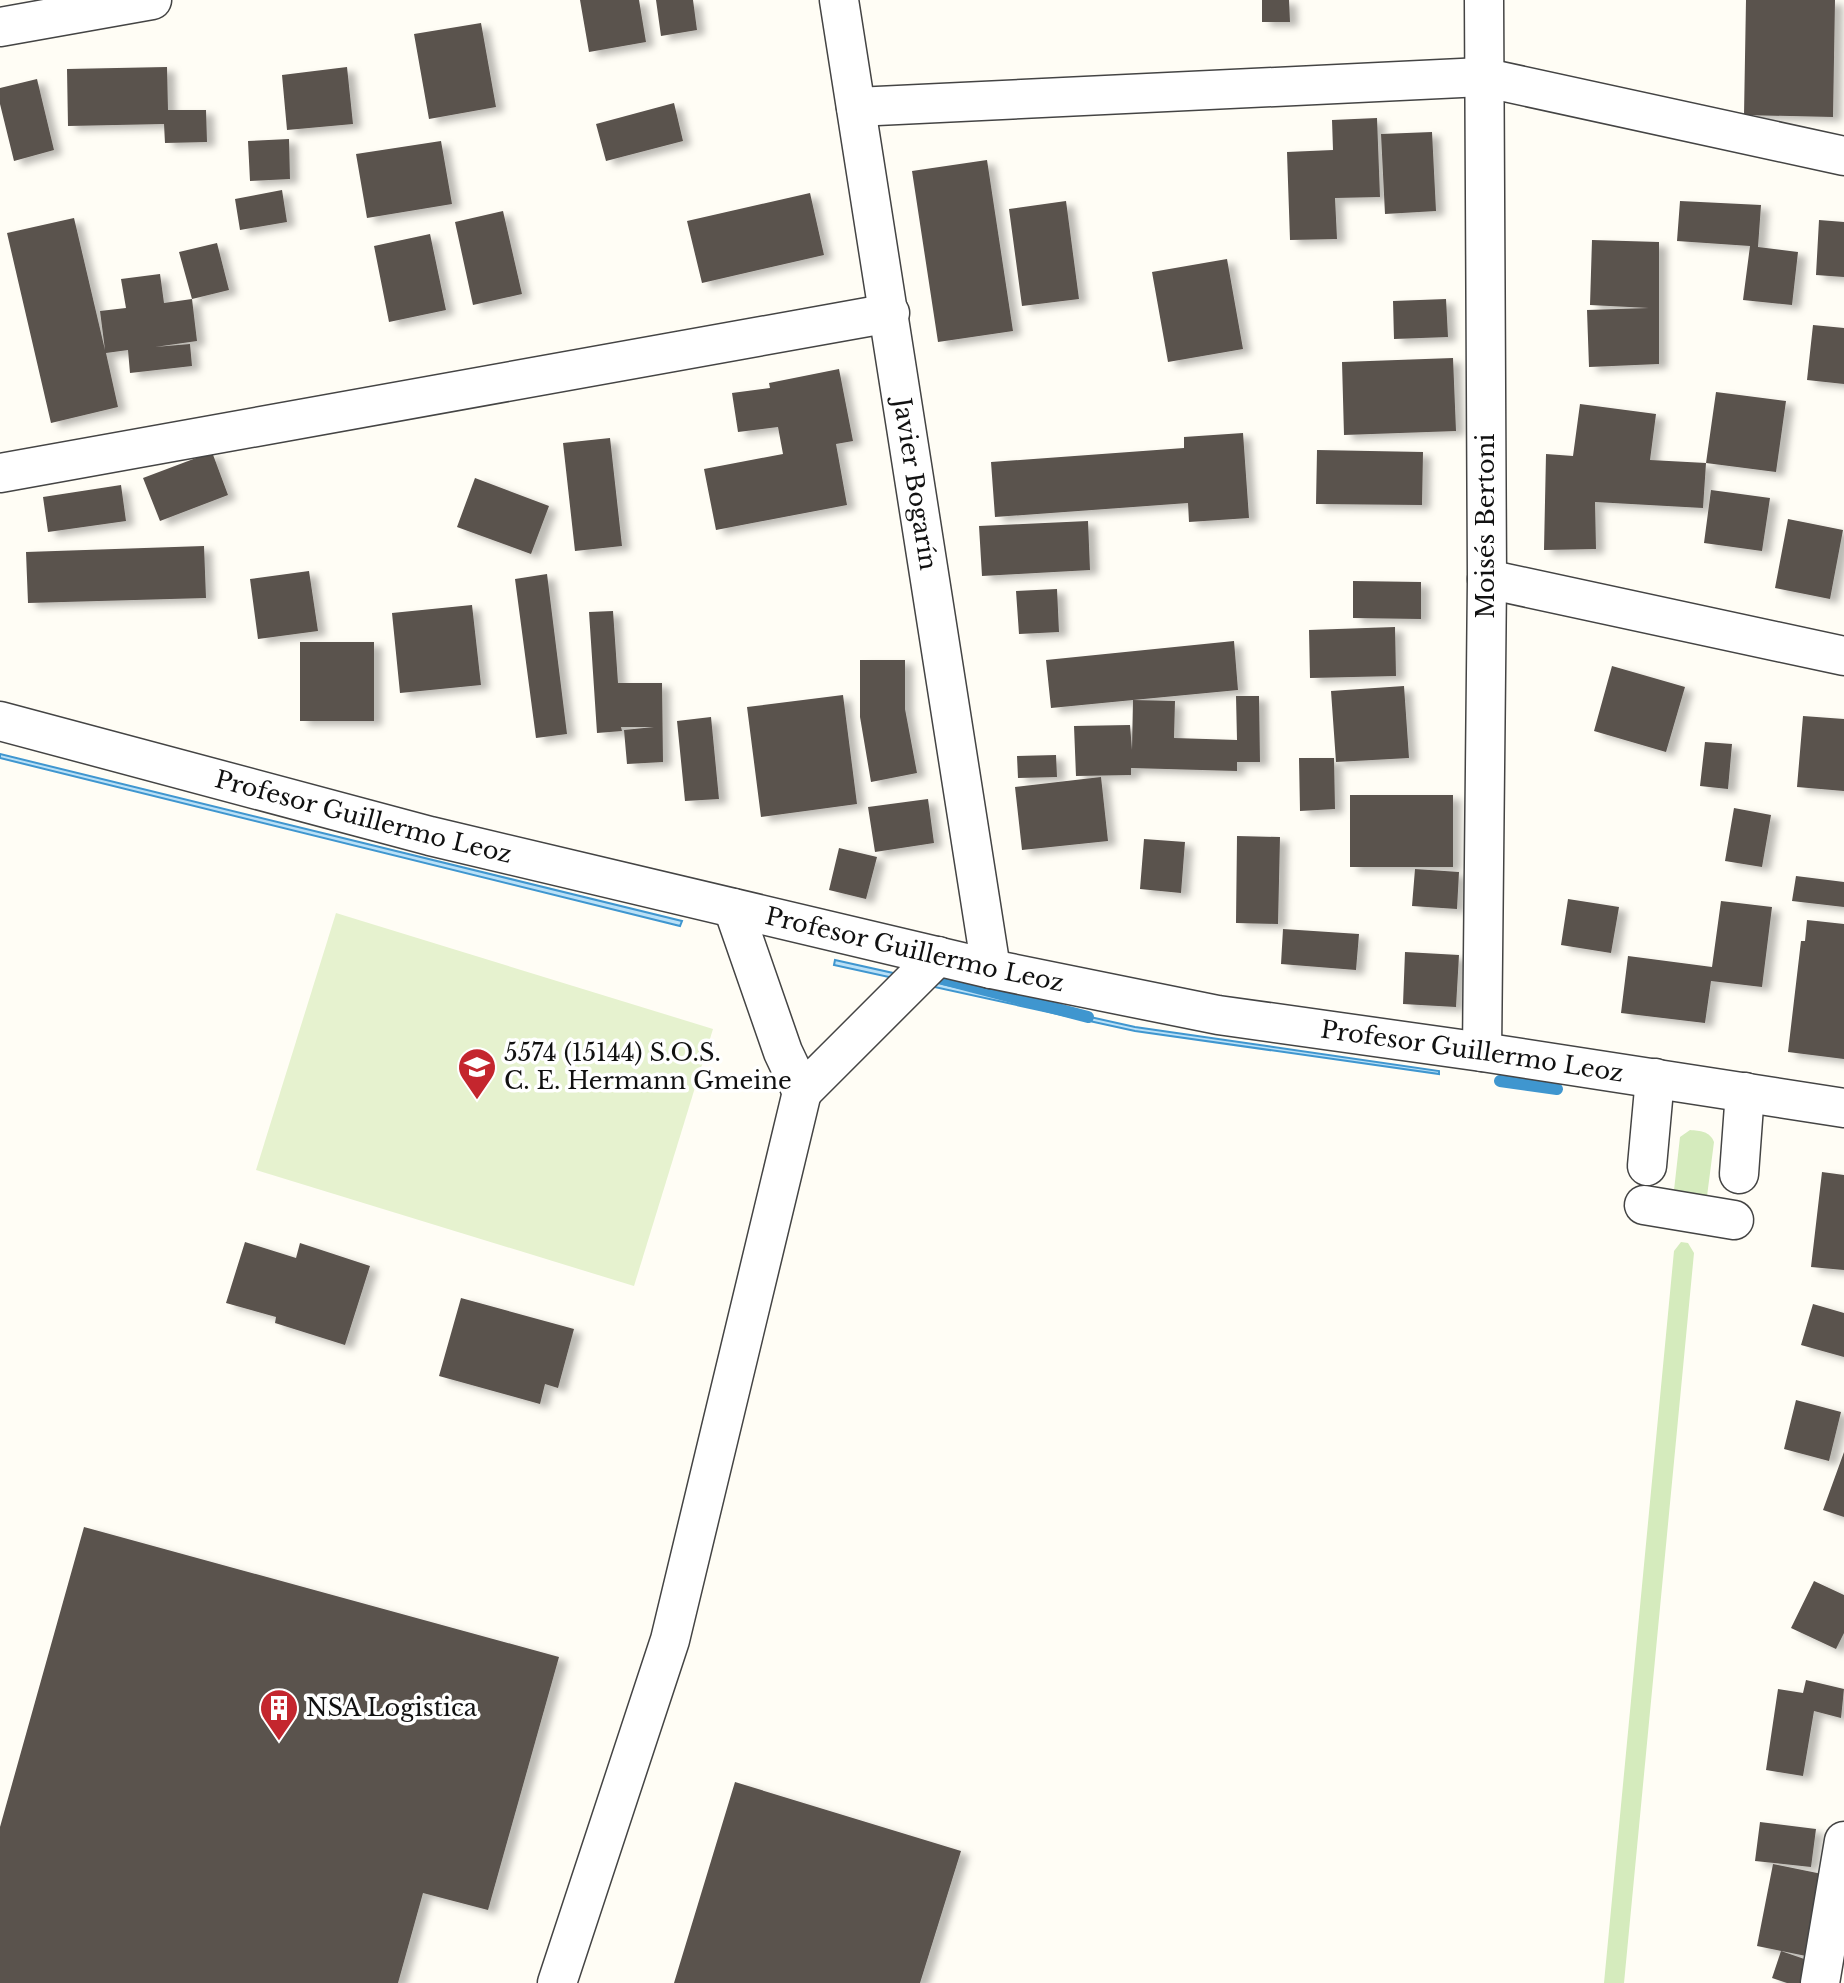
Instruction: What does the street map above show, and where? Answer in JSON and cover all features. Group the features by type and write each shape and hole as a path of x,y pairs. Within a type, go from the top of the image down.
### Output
{"street":[{"path":"0,27 152,0"},
{"name":"Javier Bogarín","path":"839,0 991,969"},
{"name":"Moisés Bertoni","path":"1482,1052 1487,579 1482,77 1484,0"},
{"path":"856,107 1482,77 1844,156"},
{"path":"0,473 890,313"},
{"path":"1487,579 1844,656"},
{"name":"Profesor Guillermo Leoz","path":"0,721 430,836 991,969 1218,1015 1482,1052 1844,1108"},
{"path":"733,908 783,1052 802,1092"},
{"path":"557,1983 670,1640 802,1092 938,956"},
{"path":"1647,1166 1654,1078"},
{"path":"1739,1174 1745,1093"},
{"path":"1644,1205 1734,1220"},
{"path":"1820,1983 1844,1841"}],"green space":[{"path":"336,913 713,1029 634,1286 256,1170"},
{"path":"1690,1130 1707,1134 1714,1142 1706,1204 1673,1199 1680,1137"},
{"path":"1681,1242 1688,1243 1694,1253 1624,1983 1604,1983 1674,1251"}],"water":[{"path":"0,754 682,921 680,926 0,758"},
{"path":"835,960 1135,1027 1439,1071 1439,1074 1135,1031 834,965"}],"building":[{"path":"580,0 639,0 646,42 589,52"},
{"path":"656,0 693,0 697,30 661,36"},
{"path":"1262,0 1289,0 1290,22 1262,22"},
{"path":"1746,0 1835,0 1833,117 1744,115"},
{"path":"481,23 496,107 429,119 414,34"},
{"path":"167,67 168,110 206,110 207,142 165,143 164,124 68,126 67,69"},
{"path":"347,67 353,124 287,130 282,75"},
{"path":"37,79 54,150 14,161 0,104 0,88"},
{"path":"674,103 683,141 606,161 596,124"},
{"path":"1377,118 1380,197 1335,198 1337,239 1290,240 1287,152 1333,150 1332,120"},
{"path":"1432,132 1436,211 1385,214 1381,134"},
{"path":"289,139 290,179 250,181 248,141"},
{"path":"441,141 452,204 367,218 356,154"},
{"path":"987,160 1013,331 938,342 912,171"},
{"path":"282,190 287,222 240,230 235,199"},
{"path":"810,193 824,255 702,283 687,221"},
{"path":"1066,201 1079,299 1022,306 1009,209"},
{"path":"1680,201 1761,205 1758,247 1798,252 1792,305 1743,300 1750,246 1677,241"},
{"path":"503,211 522,294 473,305 455,222"},
{"path":"74,218 105,350 100,311 126,308 121,279 160,274 164,303 192,299 197,341 155,347 190,344 192,366 130,373 128,350 106,353 118,407 51,423 7,233"},
{"path":"1819,220 1844,222 1844,277 1816,275"},
{"path":"430,234 446,310 389,322 374,246"},
{"path":"1592,240 1659,242 1659,364 1589,367 1587,310 1649,308 1590,305"},
{"path":"217,243 229,290 192,299 179,252"},
{"path":"1227,259 1243,349 1168,362 1152,272"},
{"path":"1446,299 1448,337 1394,339 1393,301"},
{"path":"1813,325 1844,328 1844,384 1807,380"},
{"path":"1453,358 1456,431 1344,435 1342,362"},
{"path":"839,369 853,441 836,444 847,505 716,530 704,469 783,454 778,427 738,432 732,393 770,388 769,383"},
{"path":"1716,392 1786,401 1776,472 1706,463"},
{"path":"1580,404 1656,414 1650,460 1706,463 1703,508 1595,502 1596,549 1544,550 1546,454 1573,456"},
{"path":"1243,433 1249,518 1189,522 1188,503 995,517 991,462 1184,448 1184,437"},
{"path":"610,438 622,546 575,551 563,443"},
{"path":"1317,450 1423,452 1422,505 1316,504"},
{"path":"212,452 228,495 160,521 143,478"},
{"path":"475,478 549,506 531,554 457,527"},
{"path":"121,485 126,521 48,532 43,497"},
{"path":"1711,490 1770,498 1762,551 1704,543"},
{"path":"1788,519 1843,530 1830,599 1775,588"},
{"path":"1088,521 1090,570 982,576 979,526"},
{"path":"204,546 206,598 28,603 26,552"},
{"path":"309,571 318,631 258,639 250,579"},
{"path":"547,574 567,734 536,738 515,579"},
{"path":"1353,581 1421,582 1421,619 1353,618"},
{"path":"1057,589 1059,632 1019,634 1016,591"},
{"path":"472,605 481,685 400,693 392,613"},
{"path":"613,611 618,683 662,683 663,762 627,764 624,730 654,727 621,727 622,731 597,733 589,612"},
{"path":"1395,627 1396,676 1310,678 1309,630"},
{"path":"1234,641 1238,690 1051,708 1046,660"},
{"path":"300,642 374,642 374,721 300,721"},
{"path":"860,660 905,660 905,709 917,773 871,782 860,717"},
{"path":"1612,666 1685,687 1666,752 1594,731"},
{"path":"1404,686 1409,758 1336,762 1331,691"},
{"path":"843,695 857,804 761,817 747,707"},
{"path":"1236,696 1259,696 1260,762 1237,762 1237,771 1131,768 1131,775 1076,776 1074,726 1130,725 1132,750 1133,700 1175,701 1174,738 1237,740"},
{"path":"1803,716 1844,719 1844,791 1797,787"},
{"path":"711,717 719,799 685,801 677,721"},
{"path":"1705,742 1732,744 1728,789 1700,786"},
{"path":"1056,755 1057,777 1018,778 1017,756"},
{"path":"1299,758 1334,758 1335,809 1300,811"},
{"path":"1101,777 1108,841 1022,850 1015,787"},
{"path":"1350,795 1453,795 1453,867 1350,867"},
{"path":"928,799 934,843 875,852 868,807"},
{"path":"1734,808 1771,815 1762,867 1725,861"},
{"path":"1237,836 1280,837 1278,924 1236,923"},
{"path":"1144,839 1185,842 1181,893 1140,889"},
{"path":"839,848 877,857 866,899 829,890"},
{"path":"1415,869 1459,872 1457,909 1412,906"},
{"path":"1796,876 1844,882 1844,907 1792,901"},
{"path":"1568,899 1619,907 1611,953 1561,945"},
{"path":"1721,901 1772,907 1762,987 1711,981 1705,1023 1621,1013 1628,956 1712,967"},
{"path":"1807,920 1844,924 1844,1059 1788,1052 1801,941 1805,941"},
{"path":"1283,929 1359,934 1356,970 1281,964"},
{"path":"1405,952 1459,955 1456,1007 1403,1004"},
{"path":"1822,1172 1844,1175 1844,1270 1811,1267"},
{"path":"245,1242 296,1258 300,1243 370,1266 345,1345 275,1323 276,1317 226,1303"},
{"path":"461,1298 574,1329 558,1388 545,1384 540,1404 439,1376"},
{"path":"1813,1304 1844,1313 1844,1357 1801,1345"},
{"path":"1796,1400 1841,1412 1829,1461 1784,1449"},
{"path":"1844,1452 1844,1517 1823,1510"},
{"name":"NSA Logistica","path":"84,1527 559,1657 488,1910 423,1893 398,1983 0,1983 0,1827"},
{"path":"1814,1581 1844,1595 1844,1633 1836,1649 1791,1628"},
{"path":"1806,1680 1844,1689 1841,1718 1814,1711 1803,1776 1766,1770 1778,1689 1803,1693"},
{"path":"735,1782 961,1851 920,1983 674,1983"},
{"path":"1760,1822 1816,1829 1811,1867 1755,1861"},
{"path":"1773,1864 1827,1875 1811,1957 1757,1946"},
{"path":"1781,1951 1816,1963 1809,1983 1787,1983 1772,1978"}],"waterway":[{"path":"943,979 1088,1017"},
{"path":"1500,1081 1557,1089"}],"place":[{"name":"5574 (15144) S.O.S. C. E. Hermann Gmeine","path":"477,1101"},
{"name":"NSA Logistica","path":"279,1742"}]}
